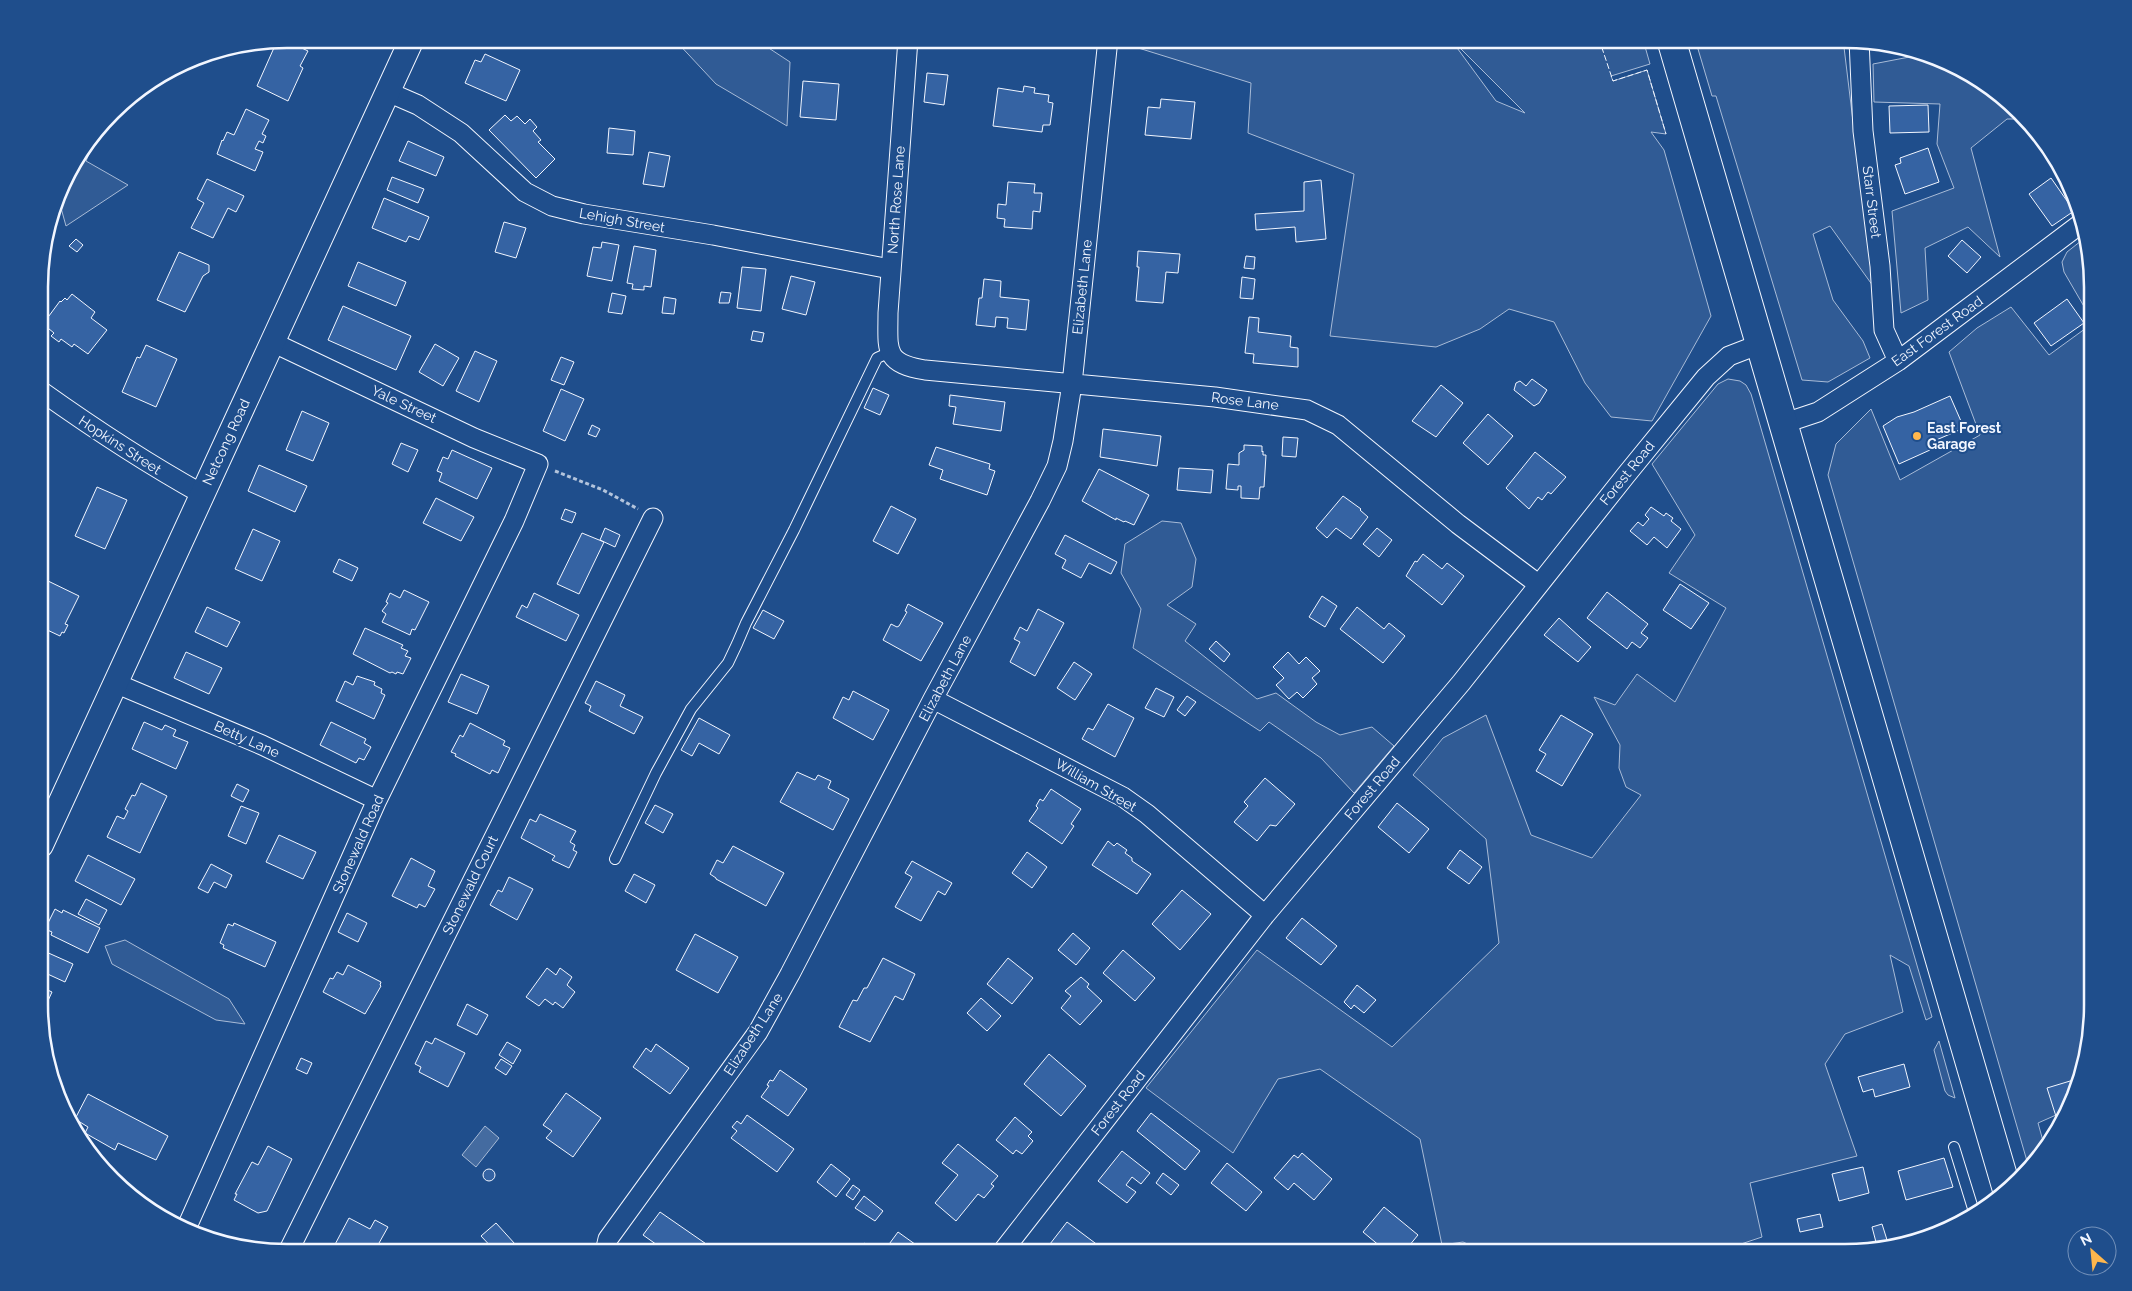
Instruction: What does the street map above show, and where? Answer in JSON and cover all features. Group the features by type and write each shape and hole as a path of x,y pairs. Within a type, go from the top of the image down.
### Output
{"main road":[{"path":"1674,48 2005,1182"}],"street":[{"name":"Netcong Road","path":"48,830 408,48"},
{"name":"North Rose Lane","path":"892,356 888,336 890,269 907,48"},
{"name":"Elizabeth Lane","path":"607,1244 608,1239 758,1032 1057,466 1064,441 1072,384 1107,48"},
{"name":"Starr Street","path":"1858,48 1863,131 1880,266 1884,330 1898,361"},
{"name":"Lehigh Street","path":"388,92 418,105 461,133 525,192 552,206 584,214 713,235 890,269"},
{"name":"East Forest Road","path":"1782,424 1818,412 1898,361 2077,227"},
{"name":"Yale Street","path":"272,342 474,438 538,464"},
{"name":"Forest Road","path":"1008,1244 1265,915 1461,683 1538,584 1706,377 1729,356 1760,344"},
{"name":"Rose Lane","path":"892,356 907,367 925,370 1289,406 1320,414 1338,424 1458,524 1538,584"},
{"name":"Hopkins Street","path":"48,395 108,438 164,474 202,494"},
{"name":"Stonewald Road","path":"189,1222 378,800 514,521 538,464"},
{"name":"Stonewald Court","path":"292,1244 654,518"},
{"name":"Betty Lane","path":"115,682 262,745 378,800"},
{"name":"William Street","path":"933,699 1123,797 1147,814 1265,915"}],"lane":[{"path":"615,859 656,773 690,709 728,663 738,644 746,623 794,530 877,358 892,356"},
{"path":"1954,1147 1972,1206"}],"path":[{"path":"538,464 603,490 654,518"}],"shaded area":[{"path":"682,48 769,48 790,62 787,126 716,84"},
{"path":"1138,48 1457,48 1496,101 1525,113 1460,48 1645,48 1650,64 1611,76 1613,81 1647,70 1666,134 1651,132 1664,150 1711,316 1652,421 1611,417 1585,383 1554,322 1509,309 1480,329 1436,347 1330,336 1354,174 1248,133 1251,83"},
{"path":"1844,48 1873,286 1830,226 1813,234 1833,300 1863,341 1870,358 1828,382 1802,380 1716,96 1712,96 1698,49"},
{"path":"1910,57 1922,60 1951,72 1978,88 2015,119 2007,119 1971,148 2000,257 1968,227 1925,248 1928,300 1901,313 1892,211 1954,188 1937,144 1940,104 1874,102 1873,64"},
{"path":"91,150 86,161 128,185 66,226 61,208 72,181"},
{"path":"2080,242 2084,271 2084,306 2064,272 2062,262 2067,252"},
{"path":"2011,307 2049,355 2084,330 2084,1020 2080,1051 2066,1096 2056,1115 2038,1123 2043,1139 2027,1160 1828,475 1836,444 1871,409 1900,480 1980,435 1949,352 1977,328"},
{"path":"1728,379 1740,381 1746,385 1751,394 1932,1017 1926,1020 1909,966 1890,955 1903,1012 1845,1034 1825,1064 1857,1156 1750,1183 1762,1237 1741,1244 1468,1244 1463,1242 1442,1244 1420,1139 1320,1069 1278,1079 1233,1153 1146,1088 1257,950 1392,1047 1499,943 1486,839 1413,775 1443,738 1486,715 1531,835 1592,858 1641,795 1626,787 1619,768 1620,745 1594,697 1615,705 1637,674 1675,702 1726,608 1669,573 1695,535 1652,464 1718,384"},
{"path":"1162,521 1181,523 1196,559 1192,587 1167,605 1196,624 1185,641 1257,699 1276,693 1316,722 1340,735 1372,727 1394,746 1354,793 1321,758 1269,722 1260,731 1133,648 1141,609 1121,573 1125,544"},
{"path":"125,940 229,999 245,1024 216,1020 112,964 105,946"},
{"path":"1939,1041 1955,1098 1948,1095 1945,1091 1934,1050"},
{"path":"485,1126 499,1138 476,1167 462,1155"}],"building":[{"path":"274,48 302,48 308,51 300,66 303,68 288,101 257,86"},
{"path":"485,54 520,70 506,101 465,83 475,60 481,62"},
{"path":"927,73 948,75 944,105 924,102"},
{"path":"803,81 839,84 836,120 800,117"},
{"path":"1024,86 1035,88 1034,93 1049,95 1048,102 1053,103 1050,125 1043,125 1042,132 993,126 998,88 1023,92"},
{"path":"1161,99 1195,102 1191,139 1145,135 1148,107 1160,108"},
{"path":"1928,105 1929,132 1890,133 1889,106"},
{"path":"246,109 269,120 262,134 266,136 263,143 259,141 255,149 263,152 255,171 217,154 227,132 234,135"},
{"path":"505,115 511,121 517,116 525,124 530,119 537,127 533,131 541,140 538,142 555,159 536,178 489,130"},
{"path":"609,128 635,131 633,155 607,153"},
{"path":"408,141 444,157 436,176 399,161"},
{"path":"1928,148 1939,182 1905,194 1895,165 1901,163 1900,158"},
{"path":"649,152 670,156 664,187 643,184"},
{"path":"392,177 424,189 418,203 387,190"},
{"path":"2051,178 2073,212 2052,226 2029,194"},
{"path":"207,179 244,196 236,212 228,208 213,238 191,228 204,203 197,199"},
{"path":"1321,180 1326,239 1296,242 1295,227 1256,230 1255,214 1304,211 1304,182"},
{"path":"1008,182 1035,184 1034,193 1042,193 1040,212 1033,211 1032,229 1004,227 1005,219 997,218 998,204 1006,205"},
{"path":"384,198 429,217 419,240 409,236 406,242 372,228"},
{"path":"504,222 526,228 516,258 495,252"},
{"path":"76,239 83,245 77,252 69,246"},
{"path":"1962,240 1981,257 1967,273 1948,256"},
{"path":"602,242 619,245 612,281 587,276 593,247 601,248"},
{"path":"634,246 656,250 651,287 644,286 644,290 632,289 633,284 627,283"},
{"path":"1138,251 1180,254 1178,273 1166,272 1163,303 1136,301 1139,267 1137,267"},
{"path":"179,252 209,265 209,272 203,276 185,312 157,300"},
{"path":"1246,256 1255,257 1254,269 1244,268"},
{"path":"358,262 406,282 396,306 348,286"},
{"path":"742,267 766,269 761,311 737,308"},
{"path":"791,276 815,282 806,315 782,309"},
{"path":"1242,277 1255,279 1253,299 1240,298"},
{"path":"984,279 1001,281 1000,297 1029,300 1026,330 1007,328 1008,318 996,317 995,327 976,325 979,298 982,298"},
{"path":"721,292 731,293 729,303 719,303"},
{"path":"612,293 626,296 622,314 608,312"},
{"path":"72,294 95,312 91,318 107,330 88,354 74,344 72,347 61,339 59,342 51,336 54,333 48,328 48,317 60,301 65,298 67,300"},
{"path":"664,297 676,299 674,314 662,313"},
{"path":"2067,299 2084,323 2051,346 2034,323"},
{"path":"343,306 411,336 396,370 328,340"},
{"path":"1249,317 1259,318 1258,332 1291,336 1290,347 1298,348 1298,367 1253,363 1254,354 1245,353"},
{"path":"753,331 764,333 762,342 751,340"},
{"path":"435,344 459,358 443,386 419,372"},
{"path":"146,345 177,359 156,407 122,392 137,357 140,358"},
{"path":"475,351 497,361 479,402 456,391"},
{"path":"561,357 574,362 564,385 551,380"},
{"path":"1532,379 1547,390 1539,403 1534,406 1514,390 1516,383 1520,381 1526,386"},
{"path":"1441,385 1463,403 1436,437 1412,421"},
{"path":"873,388 889,395 880,415 864,408"},
{"path":"561,389 584,399 565,441 543,431"},
{"path":"950,395 1005,402 1001,431 953,424 956,407 949,406"},
{"name":"East Forest Garage","path":"1950,396 1964,428 1927,444 1930,450 1899,464 1883,426 1897,417 1914,412"},
{"path":"302,411 329,423 313,461 286,450"},
{"path":"1488,414 1513,436 1488,465 1463,443"},
{"path":"592,425 600,429 596,437 588,434"},
{"path":"1103,429 1161,436 1157,466 1100,457"},
{"path":"1283,437 1298,438 1296,457 1282,456"},
{"path":"401,443 418,450 408,472 392,464"},
{"path":"1244,445 1262,446 1263,455 1266,455 1264,487 1260,487 1259,499 1241,498 1241,486 1238,486 1238,490 1226,489 1228,464 1239,465 1239,453 1244,450"},
{"path":"936,447 990,464 989,469 995,471 987,495 940,479 943,470 929,465"},
{"path":"452,450 492,468 477,499 439,481 442,473 437,471 443,457 448,459"},
{"path":"1535,452 1566,477 1551,494 1548,492 1542,500 1538,497 1529,509 1506,488"},
{"path":"259,465 307,486 295,512 248,491"},
{"path":"1179,468 1213,470 1211,493 1177,490"},
{"path":"1099,469 1149,495 1134,525 1116,518 1116,520 1082,501"},
{"path":"97,487 127,500 105,549 75,536"},
{"path":"1343,496 1361,509 1368,517 1351,539 1336,528 1327,538 1316,528"},
{"path":"436,498 474,517 461,541 423,523"},
{"path":"891,506 916,519 898,554 873,541"},
{"path":"1651,507 1664,516 1666,513 1673,518 1671,521 1681,529 1667,548 1654,537 1647,545 1630,531 1638,522 1643,526 1649,519 1645,515"},
{"path":"565,509 576,513 572,523 561,519"},
{"path":"605,528 620,535 615,547 600,540"},
{"path":"1377,528 1392,540 1379,557 1363,544"},
{"path":"253,529 280,541 262,581 235,569"},
{"path":"582,533 604,542 579,594 557,584"},
{"path":"1065,535 1117,562 1111,574 1089,563 1081,578 1062,568 1066,560 1055,554"},
{"path":"1423,554 1442,569 1447,563 1464,576 1442,605 1406,576 1415,561 1417,562"},
{"path":"339,559 358,568 352,581 333,572"},
{"path":"48,581 79,596 65,624 68,625 60,636 48,630"},
{"path":"1680,584 1709,603 1691,629 1663,610"},
{"path":"404,590 429,602 415,630 412,629 410,635 382,622 386,614 382,611 388,603 386,602 390,593 400,598"},
{"path":"1607,592 1648,624 1641,633 1648,638 1640,648 1632,642 1627,649 1587,618"},
{"path":"534,593 579,615 566,641 516,617 522,605 527,608"},
{"path":"1322,596 1337,606 1325,627 1309,617"},
{"path":"908,604 943,623 921,661 883,640 891,624 899,626 907,612 905,611"},
{"path":"207,607 240,622 227,647 195,632"},
{"path":"1357,607 1384,629 1389,623 1405,636 1383,663 1340,629"},
{"path":"1038,609 1064,623 1035,676 1010,662 1020,642 1014,639 1020,627 1027,631"},
{"path":"763,610 784,621 774,639 753,628"},
{"path":"1559,618 1591,647 1578,662 1544,635"},
{"path":"365,628 403,645 401,648 408,651 405,656 411,658 403,674 397,672 396,674 390,673 353,654"},
{"path":"1216,641 1230,654 1224,662 1209,649"},
{"path":"186,652 222,668 209,694 174,678"},
{"path":"1288,652 1299,664 1306,657 1320,671 1312,678 1317,684 1303,698 1297,692 1289,699 1276,685 1284,678 1273,667"},
{"path":"1074,662 1092,674 1075,700 1057,688"},
{"path":"461,674 489,686 477,714 448,702"},
{"path":"357,676 375,682 374,685 382,689 381,693 385,695 374,719 336,701 345,681 353,685"},
{"path":"596,681 625,695 620,706 643,717 634,734 589,711 591,706 585,703"},
{"path":"1156,688 1174,697 1164,717 1145,708"},
{"path":"853,691 889,710 873,740 833,718 843,697 849,700"},
{"path":"1187,696 1196,702 1185,716 1177,710"},
{"path":"1108,704 1134,718 1115,757 1082,739 1088,728 1093,730"},
{"path":"1561,715 1593,734 1562,786 1536,771 1546,754 1539,750"},
{"path":"699,718 730,735 719,754 699,743 692,756 681,750"},
{"path":"144,722 162,730 165,725 176,730 173,736 188,742 176,769 132,749"},
{"path":"331,722 366,739 364,743 371,747 364,760 359,758 356,763 320,745"},
{"path":"470,723 505,741 503,745 510,748 498,773 492,770 490,774 455,756 456,754 451,752 460,735 463,737"},
{"path":"797,772 815,780 818,775 831,781 828,788 849,799 833,830 780,802"},
{"path":"1265,778 1295,804 1276,826 1270,825 1257,841 1234,822 1248,806 1244,802"},
{"path":"141,783 167,796 140,853 107,837 117,816 124,819 128,811 125,809 132,795 135,796"},
{"path":"237,784 249,790 243,802 231,796"},
{"path":"1051,789 1081,809 1071,824 1074,826 1062,844 1029,821 1038,808 1036,806 1040,799 1043,801"},
{"path":"1397,803 1429,829 1409,853 1378,827"},
{"path":"655,805 673,814 663,833 645,823"},
{"path":"241,806 259,813 246,844 228,836"},
{"path":"540,814 576,831 570,842 575,845 573,850 577,852 569,868 552,860 555,856 521,838 530,819 536,822"},
{"path":"279,835 316,852 303,879 266,862"},
{"path":"1108,841 1114,846 1117,843 1127,850 1125,853 1132,858 1132,861 1151,874 1137,894 1092,865"},
{"path":"733,846 784,873 766,906 710,874 717,860 723,863"},
{"path":"1460,850 1482,867 1469,884 1447,868"},
{"path":"1027,852 1047,867 1032,888 1012,873"},
{"path":"88,855 135,879 121,905 75,881"},
{"path":"411,858 435,871 428,886 435,889 425,907 419,904 417,908 392,896"},
{"path":"912,861 952,883 945,895 938,891 921,921 895,907 912,877 905,873"},
{"path":"211,864 232,875 226,888 214,882 208,893 198,888"},
{"path":"634,874 655,885 646,903 625,891"},
{"path":"509,877 533,889 517,920 490,905 498,890 502,892"},
{"path":"1182,890 1211,914 1180,950 1152,924"},
{"path":"86,899 107,910 99,925 78,914"},
{"path":"55,909 62,913 63,910 100,928 88,953 51,935 52,932 48,930 48,923"},
{"path":"347,913 367,923 358,942 338,932"},
{"path":"1302,918 1337,946 1321,965 1286,938"},
{"path":"234,923 276,942 265,967 223,948 224,945 220,943 228,924 233,926"},
{"path":"1073,933 1090,948 1076,965 1058,950"},
{"path":"695,934 738,957 718,993 676,970"},
{"path":"1123,950 1155,978 1135,1001 1103,973"},
{"path":"48,953 73,964 65,982 48,974"},
{"path":"883,958 915,974 903,1000 895,996 870,1042 839,1027 853,1000 857,1001 864,988 867,988"},
{"path":"1008,958 1033,978 1012,1004 987,984"},
{"path":"348,965 381,982 381,986 365,1014 323,992 330,978 333,979 337,972 343,975"},
{"path":"547,968 556,975 560,968 572,977 567,985 575,992 563,1008 555,1002 553,1005 545,999 539,1006 526,997"},
{"path":"1081,977 1089,984 1087,987 1102,1001 1080,1025 1061,1008 1071,996 1065,991"},
{"path":"1357,985 1376,1000 1364,1013 1354,1005 1351,1009 1344,1002"},
{"path":"48,990 52,992 48,1001"},
{"path":"981,998 1001,1016 987,1031 967,1013"},
{"path":"467,1004 488,1015 477,1035 457,1025"},
{"path":"435,1038 465,1053 448,1087 419,1072 421,1067 415,1064 426,1041 432,1044"},
{"path":"507,1042 521,1050 513,1064 499,1055"},
{"path":"656,1044 689,1068 670,1094 633,1067 646,1048 651,1052"},
{"path":"1049,1054 1086,1086 1061,1116 1024,1084"},
{"path":"301,1058 312,1063 307,1074 296,1069"},
{"path":"501,1059 512,1066 506,1075 495,1068"},
{"path":"1904,1064 1910,1087 1875,1097 1873,1089 1863,1092 1858,1077"},
{"path":"780,1070 807,1089 788,1116 761,1097 769,1086 767,1085 770,1080 773,1081"},
{"path":"2072,1080 2056,1117 2047,1088"},
{"path":"566,1093 601,1118 573,1157 546,1138 552,1131 543,1125"},
{"path":"88,1094 168,1136 156,1160 118,1143 115,1150 86,1133 88,1127 78,1121 76,1117"},
{"path":"1151,1113 1200,1151 1185,1170 1137,1131"},
{"path":"747,1115 794,1149 777,1172 731,1138 737,1131 732,1127 737,1121 741,1124"},
{"path":"1015,1117 1032,1132 1028,1136 1033,1141 1022,1154 1016,1150 1013,1154 996,1140"},
{"path":"958,1144 998,1176 991,1184 994,1186 984,1198 978,1194 956,1221 935,1203 958,1175 942,1163"},
{"path":"268,1146 292,1159 267,1211 258,1213 234,1200 237,1194 235,1194 252,1162 258,1165"},
{"path":"1122,1151 1150,1173 1141,1184 1132,1177 1126,1185 1136,1192 1127,1203 1098,1181"},
{"path":"1302,1153 1332,1179 1314,1200 1294,1183 1288,1190 1274,1178 1294,1155 1298,1158"},
{"path":"1944,1158 1953,1187 1906,1200 1898,1171"},
{"path":"1227,1163 1262,1192 1246,1211 1211,1183"},
{"path":"831,1164 850,1179 836,1197 817,1182"},
{"path":"1863,1167 1869,1193 1839,1201 1832,1174"},
{"path":"487,1169 491,1169 495,1175 491,1181 487,1181 483,1177 483,1173"},
{"path":"1163,1173 1179,1185 1171,1195 1156,1183"},
{"path":"853,1185 860,1190 853,1200 846,1195"},
{"path":"864,1196 883,1211 875,1221 855,1208"},
{"path":"1384,1207 1418,1235 1411,1244 1377,1244 1363,1232"},
{"path":"660,1212 706,1244 656,1244 643,1235"},
{"path":"1820,1214 1823,1227 1800,1232 1797,1219"},
{"path":"349,1218 370,1229 375,1220 388,1227 378,1244 335,1244"},
{"path":"1067,1222 1096,1244 1050,1244"},
{"path":"496,1223 515,1244 488,1244 481,1236"},
{"path":"1882,1224 1887,1240 1876,1241 1872,1227"},
{"path":"898,1232 915,1244 889,1244"}],"fence":[{"path":"1602,48 1613,81 1647,70 1666,134"}],"place":[{"name":"East Forest Garage","path":"1917,436"}]}
